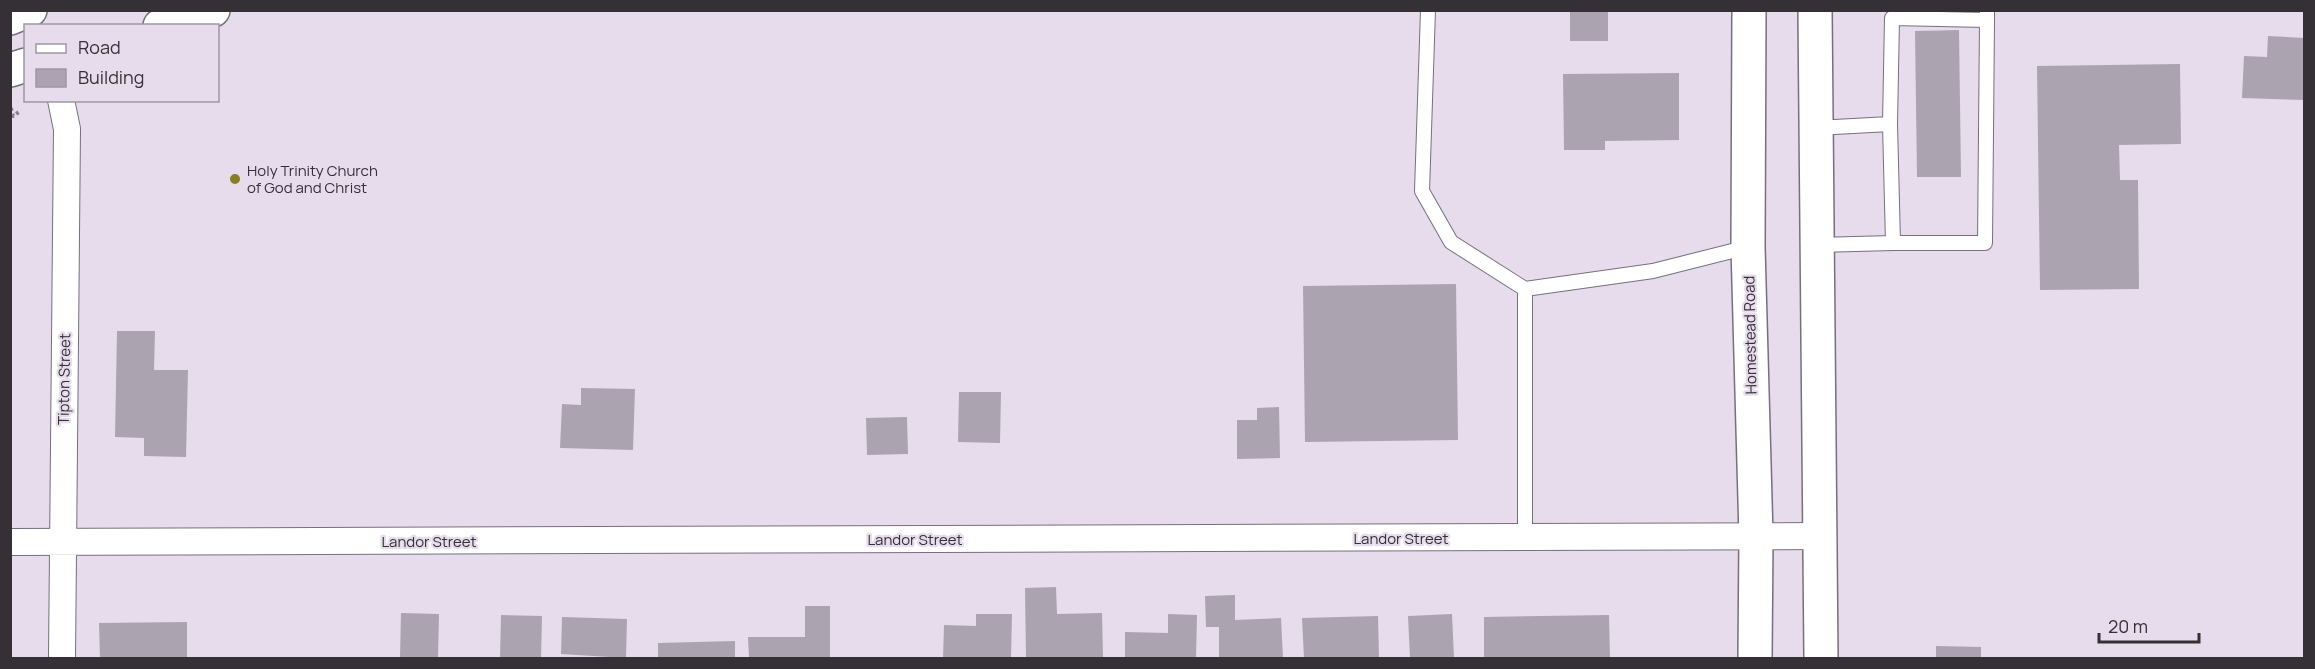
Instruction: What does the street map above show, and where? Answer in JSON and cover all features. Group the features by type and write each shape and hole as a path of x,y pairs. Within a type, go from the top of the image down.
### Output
{"main road":[{"path":"167,24 213,10"},
{"name":"Homestead Road","path":"1749,10 1748,247 1756,536 1755,658"},
{"path":"1815,10 1821,658"}],"street":[{"name":"Tipton Street","path":"61,102 67,129 62,658"},
{"name":"Landor Street","path":"10,542 1819,536"}],"lane":[{"path":"1428,10 1422,191 1450,242 1525,289 1653,271 1748,247"},
{"path":"1817,246 1985,243 1987,15 1892,18 1890,124 1893,243"},
{"path":"1816,128 1890,124"},
{"path":"1525,289 1526,537"}],"path":[{"path":"11,108 13,116 19,112"}],"building":[{"path":"1570,10 1608,10 1608,41 1570,41"},
{"path":"1959,30 1961,177 1917,177 1915,31"},
{"path":"2268,36 2304,38 2304,100 2242,98 2244,56 2267,57"},
{"path":"2180,64 2181,144 2119,145 2120,180 2138,180 2139,289 2040,290 2037,66"},
{"path":"1679,73 1679,140 1605,141 1605,150 1564,150 1563,74"},
{"path":"1456,284 1458,440 1305,442 1303,286"},
{"path":"117,331 155,331 154,370 188,370 186,457 144,456 144,438 115,437"},
{"path":"581,388 635,389 633,450 560,448 562,404 581,405"},
{"path":"959,392 1001,392 1000,443 958,442"},
{"path":"1279,407 1280,458 1237,459 1237,420 1257,420 1257,408"},
{"path":"907,417 908,454 867,455 866,418"},
{"path":"1056,587 1057,614 1102,613 1103,658 1026,658 1025,588"},
{"path":"1235,595 1235,620 1281,618 1283,658 1219,658 1219,627 1206,627 1205,596"},
{"path":"805,606 830,606 830,658 749,658 748,637 805,637"},
{"path":"401,613 439,614 438,658 400,658"},
{"path":"976,614 1012,614 1011,658 943,658 944,625 976,626"},
{"path":"1168,614 1197,615 1196,658 1125,658 1125,632 1168,633"},
{"path":"1452,614 1454,658 1410,658 1408,616"},
{"path":"501,615 542,616 541,658 500,658"},
{"path":"1609,615 1610,658 1484,658 1484,617"},
{"path":"1378,616 1379,658 1304,658 1302,618"},
{"path":"562,617 627,619 626,658 561,654"},
{"path":"187,622 187,658 100,658 99,623"},
{"path":"735,641 735,658 658,658 658,643"},
{"path":"1936,646 1981,647 1981,658 1936,658"}],"place":[{"name":"Holy Trinity Church of God and Christ","path":"235,179"}]}
